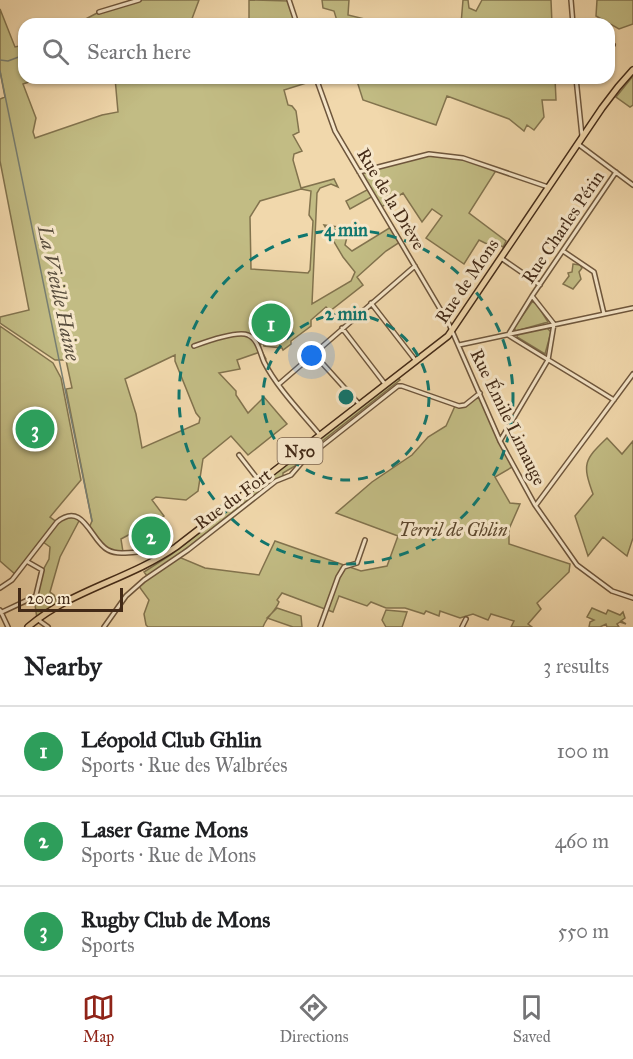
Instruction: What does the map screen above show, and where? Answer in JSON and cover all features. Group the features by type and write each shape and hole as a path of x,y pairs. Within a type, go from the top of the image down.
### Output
{"main road":[{"name":"Rue de Mons","path":"37,619 60,604 138,570 166,554 416,362 450,333 612,94 633,70"},
{"name":"N50","path":"28,627 37,619"}],"street":[{"path":"99,12 139,0"},
{"path":"290,0 295,18"},
{"path":"571,0 572,18"},
{"name":"Rue de la Drève","path":"318,84 335,131 415,266 450,333"},
{"path":"576,84 579,121 583,137"},
{"path":"578,144 633,185"},
{"path":"359,172 429,154 472,160 549,187"},
{"name":"Rue Charles Périn","path":"508,335 616,172"},
{"path":"563,251 594,272 604,314"},
{"path":"501,258 540,285"},
{"path":"279,384 415,266"},
{"path":"500,441 548,360 554,324 532,297"},
{"path":"371,303 416,362"},
{"path":"450,333 459,345 633,308"},
{"path":"342,328 386,385"},
{"path":"194,346 238,334 248,335 255,342 279,384 320,435"},
{"path":"508,335 614,400"},
{"name":"Rue Émile Limauge","path":"459,345 500,441 536,505 577,565 609,590 633,598"},
{"path":"314,354 360,405"},
{"path":"536,505 633,374"},
{"name":"Rue du Fort","path":"104,627 126,596 144,580 188,550 276,481 291,475 303,461 398,386 459,406 465,405 480,393"},
{"path":"239,455 260,482"},
{"path":"0,588 12,580 57,522 69,516 85,523 104,548 110,551 116,553 141,550 166,554"},
{"path":"320,627 338,577 344,567 357,562 365,540"},
{"path":"8,627 0,612 36,595 42,570 27,561"},
{"path":"37,619 48,627"},
{"path":"462,627 466,620"}],"green space":[{"path":"139,0 199,0 192,18 88,18 99,12"},
{"path":"249,0 290,1 295,18 249,18"},
{"path":"322,0 349,0 348,15 360,18 336,18 334,11 323,8"},
{"path":"463,0 468,0 469,8 476,11 482,0 551,0 552,18 462,18"},
{"path":"597,0 633,0 633,24 619,29 615,27 615,18 596,16"},
{"path":"0,9 15,47 18,46 18,84 23,84 36,118 33,132 35,138 102,115 118,112 116,84 303,84 284,90 288,105 296,111 299,132 293,135 302,151 294,154 293,160 301,188 334,179 338,187 331,184 320,188 317,193 312,304 351,281 355,272 324,225 346,228 347,225 353,225 355,231 347,237 345,245 352,251 391,227 400,242 386,251 357,277 363,285 330,311 326,307 311,320 311,326 283,350 264,346 263,343 259,346 266,359 264,362 260,352 237,360 240,369 219,373 236,391 236,395 248,413 264,397 287,424 248,455 231,436 203,459 198,491 186,500 156,497 152,500 164,516 121,539 123,552 107,550 89,528 92,521 66,389 72,388 66,360 55,360 0,323 0,317 29,310 0,161 0,99 5,97 0,71","holes":["301,189 311,191 309,215 313,221 308,273 251,269 250,217 260,201","175,355 175,361 200,418 199,423 142,448 136,414 125,379"]},
{"path":"633,76 633,105 630,107 616,97"},
{"path":"358,84 555,84 556,100 542,100 544,117 534,130 527,125 524,131 509,119 447,96 436,125 363,100"},
{"path":"422,154 454,156 497,169 469,213 506,241 503,247 492,239 487,244 479,240 464,264 426,238 442,216 432,209 422,222 403,193 380,208 373,196 350,209 346,201 369,189 359,172"},
{"path":"573,264 580,265 582,268 579,272 581,279 573,289 563,284 569,276 568,273 572,272"},
{"path":"532,302 536,303 548,322 516,331 514,328"},
{"path":"0,326 53,363 61,378 81,480 50,517 57,522 68,517 80,519 60,557 50,592 54,595 58,605 37,619 34,597 42,570 49,559 50,547 43,542 16,575 0,561"},
{"path":"547,328 551,332 545,354 517,337 518,334"},
{"path":"398,378 400,380 302,457 295,466 283,473 283,477 272,482 170,561 147,576 144,572 172,554"},
{"name":"Terril de Ghlin","path":"480,393 514,466 495,477 510,503 520,504 509,529 509,544 570,564 569,572 537,603 541,609 528,624 532,627 511,627 514,621 491,614 488,620 473,614 460,618 440,611 439,616 426,611 424,614 405,608 386,608 371,602 367,606 339,596 333,612 282,593 263,627 148,627 146,625 144,614 149,600 138,585 179,557 205,568 259,575 275,541 361,571 387,566 398,536 336,513 372,482 412,455 428,437 446,426 455,406 461,406"},
{"path":"607,438 622,454 633,441 633,538 627,556 603,537 588,556 575,516 593,494 587,476 587,463"},
{"path":"277,608 301,616 302,627 293,627 267,618"},
{"path":"592,608 606,614 608,610 620,615 623,612 625,618 621,621 626,624 620,622 617,624 619,627 607,627 606,624 600,627 589,627 590,622 594,620 587,617"},
{"path":"386,610 407,612 402,627 386,627 382,620"}],"waterway":[{"path":"0,60 8,61 18,57"},
{"name":"La Vieille Haine","path":"0,71 92,521"}],"place":[{"name":"Léopold Club Ghlin","path":"271,323"},
{"name":"Rugby Club de Mons","path":"35,429"},
{"name":"Laser Game Mons","path":"151,536"}]}
